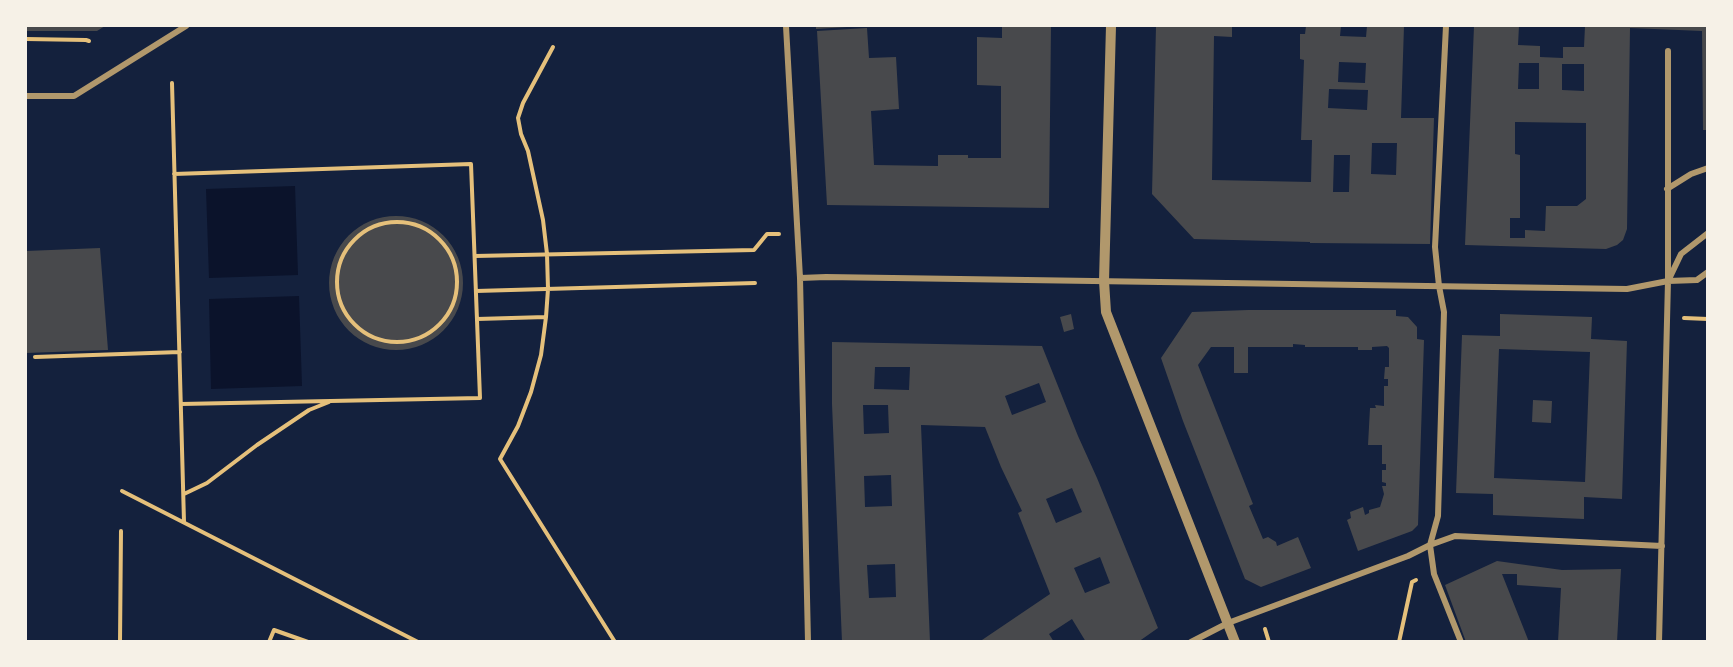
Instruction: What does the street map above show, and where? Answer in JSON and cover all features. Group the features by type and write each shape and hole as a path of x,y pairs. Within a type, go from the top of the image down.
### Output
{"street":[{"path":"26,96 74,96 186,26"},
{"path":"786,26 800,278 808,642"},
{"path":"1111,26 1104,281 1106,312 1235,642"},
{"path":"1446,26 1435,247 1444,324 1437,516 1430,545 1434,573 1461,642"},
{"path":"1659,642 1668,281 1668,51"},
{"path":"1667,189 1691,174 1707,168"},
{"path":"1668,281 1681,254 1707,233"},
{"path":"800,278 1627,289 1668,281 1697,280 1707,272"},
{"path":"1191,642 1228,623 1408,556 1455,536 1662,546"}],"path":[{"path":"26,39 89,41"},
{"path":"553,47 523,103 518,118 528,151 543,220 547,254 546,317 541,355 531,392 518,426 500,459 615,642"},
{"path":"172,83 184,522"},
{"path":"174,174 471,164 480,398 181,404"},
{"path":"394,222 415,224 434,234 448,250 456,269 457,290 451,310 438,327 420,339 400,343 379,341 362,333 349,320 340,304 336,285 338,267 346,250 358,236 374,226 394,222"},
{"path":"475,256 754,250 767,234 797,233"},
{"path":"476,291 755,283"},
{"path":"477,319 546,317"},
{"path":"35,357 180,352"},
{"path":"184,494 207,483 257,445 309,410 331,401"},
{"path":"122,490 418,642"},
{"path":"120,642 121,531"},
{"path":"1399,642 1412,582 1434,573"},
{"path":"269,642 274,630 308,642"}],"water":[{"path":"295,186 298,275 209,278 206,189"},
{"path":"299,296 302,386 211,389 209,299"}],"building":[{"path":"26,26 105,26 97,31 26,31"},
{"path":"816,26 846,26 847,27 816,29"},
{"path":"1002,26 1051,26 1049,208 827,205 817,31 867,28 869,58 896,57 899,109 871,111 874,165 938,166 938,155 1001,158 1001,86 977,85 977,37 1002,38"},
{"path":"1156,26 1232,26 1232,37 1214,36 1212,180 1311,182 1312,140 1301,140 1304,60 1300,59 1300,34 1305,34 1306,26 1341,26 1340,36 1366,37 1367,26 1404,26 1401,118 1434,118 1430,244 1194,239 1152,194","holes":["1339,62 1366,63 1365,83 1338,82","1329,89 1368,90 1367,110 1328,108","1372,143 1397,143 1396,175 1371,174","1334,155 1350,155 1349,192 1333,192"]},
{"path":"1474,26 1519,26 1518,45 1540,46 1540,57 1563,58 1563,47 1584,47 1585,26 1707,26 1707,130 1703,130 1702,31 1630,28 1627,229 1623,240 1606,249 1465,245","holes":["1519,63 1539,63 1539,89 1518,89","1562,64 1584,64 1584,91 1562,90","1515,122 1586,123 1586,199 1577,206 1546,206 1545,231 1525,230 1525,238 1510,238 1510,218 1520,218 1520,155 1515,154"]},
{"path":"396,216 422,221 443,236 458,257 463,283 458,309 443,330 422,345 396,350 370,345 349,330 334,309 329,283 334,257 349,236 370,221"},
{"path":"100,248 108,350 26,353 26,251"},
{"path":"1396,310 1396,316 1408,317 1417,327 1417,339 1424,340 1418,525 1412,531 1358,551 1347,520 1351,518 1350,512 1363,507 1365,515 1369,513 1369,510 1380,507 1384,494 1382,486 1386,486 1386,483 1382,482 1382,470 1386,470 1386,464 1382,464 1382,445 1368,445 1370,408 1376,408 1375,405 1384,406 1384,386 1388,386 1388,379 1384,379 1385,367 1389,367 1389,348 1387,346 1372,347 1372,350 1358,350 1358,347 1305,347 1305,345 1293,344 1293,347 1248,347 1248,373 1234,373 1234,347 1211,347 1198,365 1253,504 1249,506 1263,539 1268,537 1276,542 1277,546 1298,537 1311,568 1261,587 1245,579 1183,421 1161,358 1192,312"},
{"path":"1071,314 1074,329 1064,332 1060,317"},
{"path":"1500,314 1592,317 1591,339 1627,341 1622,499 1584,497 1584,519 1493,515 1493,494 1456,493 1462,335 1500,336","holes":["1499,349 1590,352 1585,482 1494,478"]},
{"path":"832,342 1042,346 1158,628 1138,642 1086,642 1072,619 1049,634 1054,642 979,642 1050,594 1018,513 1022,511 985,427 921,425 930,642 842,642 832,404","holes":["875,367 910,367 909,390 874,389","1039,383 1046,402 1012,415 1005,396","863,405 888,405 889,433 864,434","891,475 892,506 865,507 864,476","1072,488 1082,512 1056,523 1046,499","1100,557 1110,583 1085,593 1074,568","895,564 896,597 869,598 867,565"]},
{"path":"1533,400 1552,401 1551,423 1532,422"},
{"path":"1497,561 1562,570 1621,569 1617,642 1558,642 1561,588 1517,585 1517,574 1502,574 1529,642 1466,642 1445,585"}]}
